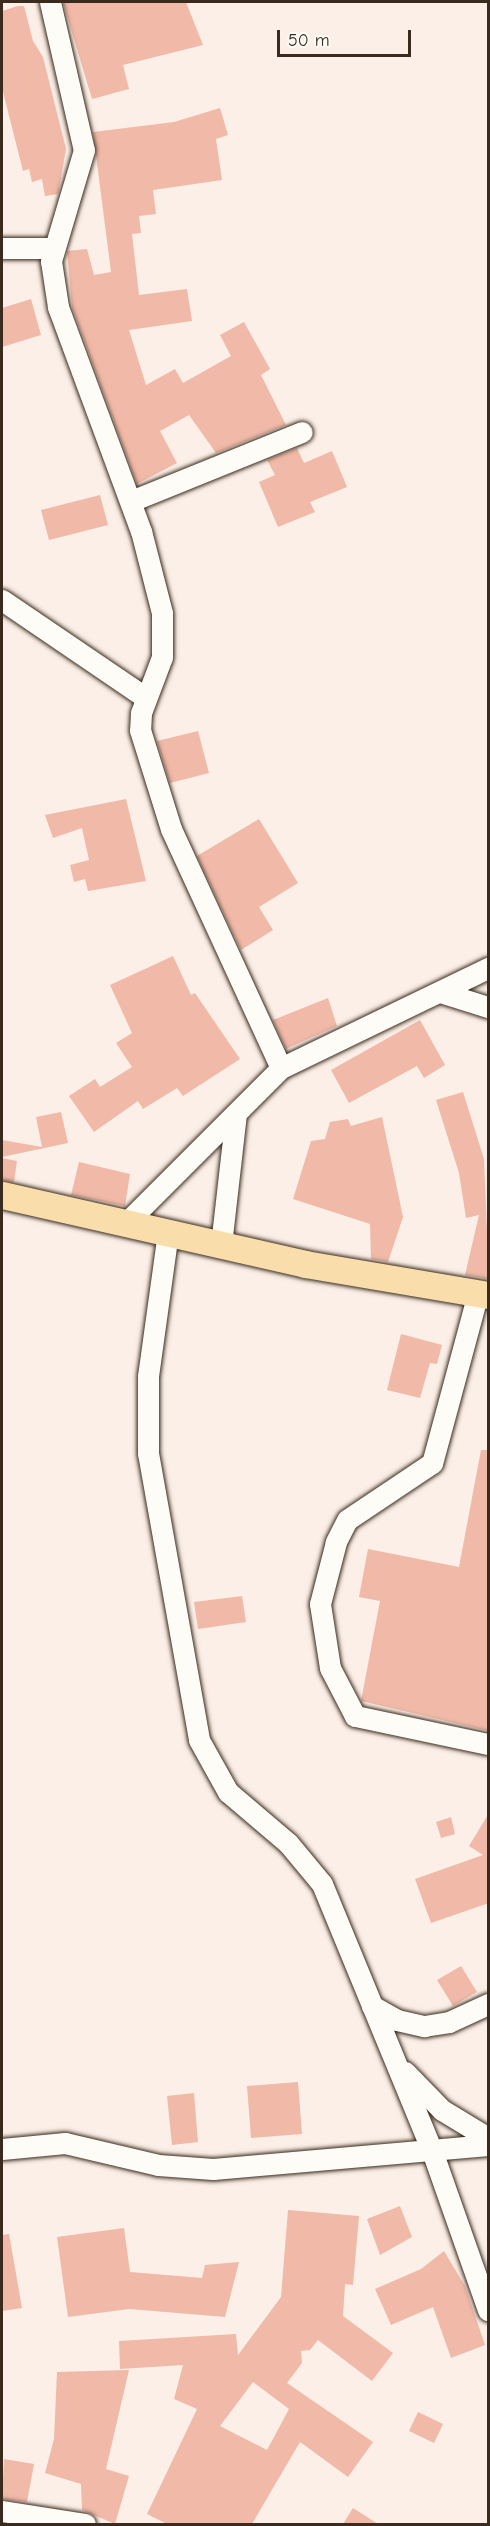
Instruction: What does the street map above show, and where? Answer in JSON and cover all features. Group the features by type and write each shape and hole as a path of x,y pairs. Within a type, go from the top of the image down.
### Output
{"main road":[{"path":"2,1195 221,1245 483,1294"}],"street":[{"path":"50,2 84,150 80,176 54,248 58,307 131,501 164,636 162,657 146,698 140,730 171,829 281,1068"},
{"path":"2,248 54,248"},
{"path":"131,501 302,432"},
{"path":"2,600 146,698"},
{"path":"126,1223 281,1068 489,968"},
{"path":"440,992 489,1007"},
{"path":"221,1245 236,1114"},
{"path":"168,1233 148,1376 148,1453 199,1740 228,1792 288,1843 322,1884 431,2148 489,2310"},
{"path":"483,1294 432,1463 347,1520 336,1542 320,1604 330,1668 355,1716 489,1744"},
{"path":"372,2006 397,2020 424,2026 449,2022 489,2004"},
{"path":"392,2058 442,2110 489,2138"},
{"path":"2,2149 64,2143 158,2165 213,2169 431,2148 489,2145"},
{"path":"2,2511 85,2524"}],"building":[{"path":"63,2 186,2 203,45 123,65 129,89 92,99"},
{"path":"24,6 33,41 43,57 66,149 58,194 45,196 42,179 32,182 29,169 23,171 2,88 2,11"},
{"path":"220,108 228,135 216,139 222,180 153,190 156,214 139,216 141,233 132,234 139,295 187,289 192,321 129,330 146,385 175,369 183,383 231,356 220,335 244,322 270,369 261,375 286,425 216,453 189,415 160,431 177,463 137,484 72,307 67,251 87,249 94,275 111,272 93,132 174,122"},
{"path":"31,299 41,335 2,347 2,308"},
{"path":"297,448 304,463 332,451 347,487 310,502 315,512 278,527 259,482 275,475 267,460"},
{"path":"100,495 108,525 49,540 41,510"},
{"path":"198,731 209,773 170,783 157,741"},
{"path":"126,799 146,881 88,891 85,879 74,882 70,865 89,860 82,828 53,838 45,815"},
{"path":"259,819 298,883 259,907 273,930 241,950 197,856"},
{"path":"173,956 191,995 195,993 240,1059 183,1096 177,1088 143,1109 138,1101 94,1132 69,1096 95,1079 100,1087 132,1067 116,1043 132,1033 110,985"},
{"path":"328,998 337,1026 286,1049 273,1020"},
{"path":"420,1020 445,1065 424,1078 417,1066 349,1103 331,1070"},
{"path":"463,1092 484,1159 489,1279 465,1275 479,1215 466,1218 459,1173 436,1100"},
{"path":"61,1112 68,1143 2,1157 2,1140 42,1147 36,1117"},
{"path":"382,1117 403,1217 388,1262 371,1259 370,1224 293,1199 311,1141 325,1139 330,1122 348,1119 351,1126"},
{"path":"2,1158 17,1161 14,1182 2,1180"},
{"path":"79,1162 130,1174 125,1206 71,1195"},
{"path":"401,1334 442,1345 437,1364 430,1363 420,1398 387,1390"},
{"path":"481,1450 489,1450 489,1731 361,1701 380,1601 359,1597 368,1549 459,1567"},
{"path":"242,1596 246,1622 198,1629 194,1602"},
{"path":"489,1813 489,1903 431,1923 415,1879 483,1855 469,1846"},
{"path":"451,1817 455,1834 441,1838 436,1822"},
{"path":"461,1966 477,1992 453,2006 437,1980"},
{"path":"298,2082 302,2134 251,2138 247,2086"},
{"path":"194,2093 198,2142 172,2145 167,2096"},
{"path":"400,2206 412,2237 380,2255 367,2219"},
{"path":"288,2210 359,2216 353,2285 345,2284 343,2316 393,2353 372,2381 318,2340 310,2350 301,2351 302,2363 287,2383 373,2442 348,2477 300,2442 252,2524 167,2524 147,2514 197,2409 174,2399 183,2365 120,2369 119,2341 236,2334 238,2355 281,2297","holes":["253,2382 289,2409 267,2450 220,2426"]},
{"path":"124,2228 130,2272 202,2278 205,2265 239,2262 225,2317 129,2309 68,2317 57,2237"},
{"path":"9,2234 22,2308 2,2311 2,2235"},
{"path":"444,2251 465,2286 485,2345 451,2358 433,2307 391,2325 375,2289 421,2269"},
{"path":"129,2370 106,2469 129,2476 115,2524 82,2510 81,2484 45,2473 54,2439 57,2372"},
{"path":"418,2412 443,2424 434,2443 409,2431"},
{"path":"4,2459 34,2464 27,2502 2,2499"},
{"path":"353,2508 378,2524 343,2524"}]}
